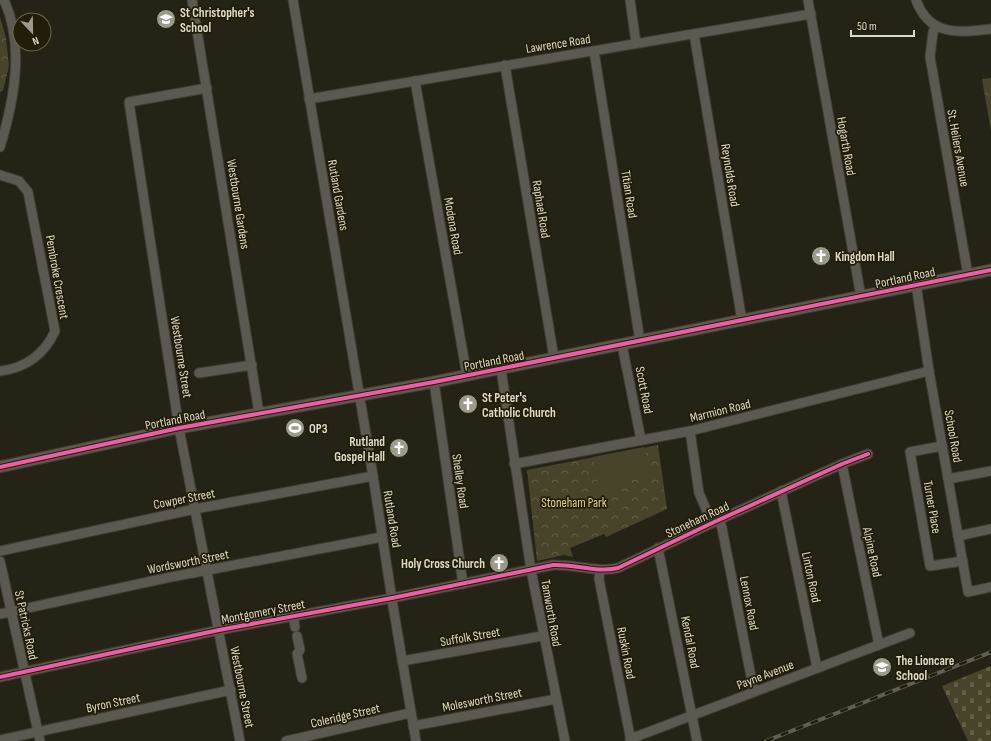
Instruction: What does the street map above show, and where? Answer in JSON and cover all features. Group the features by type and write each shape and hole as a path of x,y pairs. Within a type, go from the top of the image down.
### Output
{"street":[{"path":"0,147 12,96 16,54 11,20 4,0"},
{"name":"Westbourne Gardens","path":"192,0 259,413"},
{"name":"Rutland Gardens","path":"293,0 359,395"},
{"path":"630,0 636,43"},
{"name":"Hogarth Road","path":"808,0 861,297"},
{"path":"916,0 926,19 936,26 959,31 991,29"},
{"name":"Lawrence Road","path":"309,98 811,14"},
{"name":"St. Heliers Avenue","path":"936,26 933,32 930,57 968,275"},
{"name":"Reynolds Road","path":"694,34 742,321"},
{"name":"Titian Road","path":"594,51 640,341"},
{"name":"Raphael Road","path":"505,65 554,358"},
{"name":"Modena Road","path":"415,81 467,376"},
{"name":"Westbourne Street","path":"207,88 129,102 179,428 240,741"},
{"name":"Pembroke Crescent","path":"0,175 19,181 28,192 55,331 49,342 29,363 14,370 0,371"},
{"name":"Portland Road","path":"0,467 179,428 467,376 991,270"},
{"name":"School Road","path":"916,284 929,371 968,592 991,587"},
{"name":"Scott Road","path":"622,345 641,440"},
{"path":"199,373 252,365"},
{"name":"Tamworth Road","path":"501,369 514,464 542,636 565,741"},
{"name":"Marmion Road","path":"514,464 690,431 929,371"},
{"name":"Shelley Road","path":"434,382 463,584"},
{"name":"Rutland Road","path":"359,395 374,476 382,537 410,713 416,741"},
{"name":"Lennox Road","path":"690,431 699,493 715,521 722,528 754,692"},
{"name":"Turner Place","path":"942,446 910,452 930,566 963,561"},
{"name":"Stoneham Road","path":"531,570 568,564 600,570 618,568 715,521 842,464 868,454"},
{"name":"Alpine Road","path":"842,464 879,645"},
{"path":"948,479 991,471"},
{"name":"Cowper Street","path":"0,551 195,509 374,476"},
{"name":"Linton Road","path":"781,491 818,668"},
{"path":"958,536 991,529"},
{"name":"Wordsworth Street","path":"0,614 207,570 382,537"},
{"name":"Kendal Road","path":"658,548 693,715 697,741"},
{"name":"St Patricks Road","path":"0,561 38,736"},
{"name":"Montgomery Street","path":"0,677 293,615 392,598 531,570"},
{"name":"Ruskin Road","path":"600,570 599,579 630,740"},
{"path":"293,615 295,626"},
{"name":"Payne Avenue","path":"630,740 910,634"},
{"path":"297,636 300,650 297,654 302,678"},
{"name":"Suffolk Street","path":"402,662 542,636"},
{"name":"Byron Street","path":"0,740 38,736 230,690"},
{"name":"Molesworth Street","path":"413,726 556,699"},
{"name":"Coleridge Street","path":"286,741 410,713"}],"green space":[{"path":"0,17 6,38 9,66 3,91 0,92"},
{"path":"991,78 991,132 982,79"},
{"name":"Stoneham Park","path":"658,445 667,509 606,537 604,534 570,548 573,557 564,555 537,561 527,470"},
{"path":"644,447 650,477 620,482 622,493 600,497 593,457"},
{"path":"991,666 991,741 968,741 942,686"}],"railway":[{"path":"766,741 991,652"}],"cycle path":[{"path":"0,467 179,428 434,382 991,270"},
{"path":"0,677 219,630 392,598 553,565 602,570 618,568 712,523 842,464 868,454"}],"place":[{"name":"St Christopher's School","path":"166,19"},
{"name":"Kingdom Hall","path":"821,256"},
{"name":"St Peter's Catholic Church","path":"468,404"},
{"name":"OP3","path":"295,428"},
{"name":"Rutland Gospel Hall","path":"399,448"},
{"name":"Holy Cross Church","path":"499,563"},
{"name":"The Lioncare School","path":"882,667"}]}
